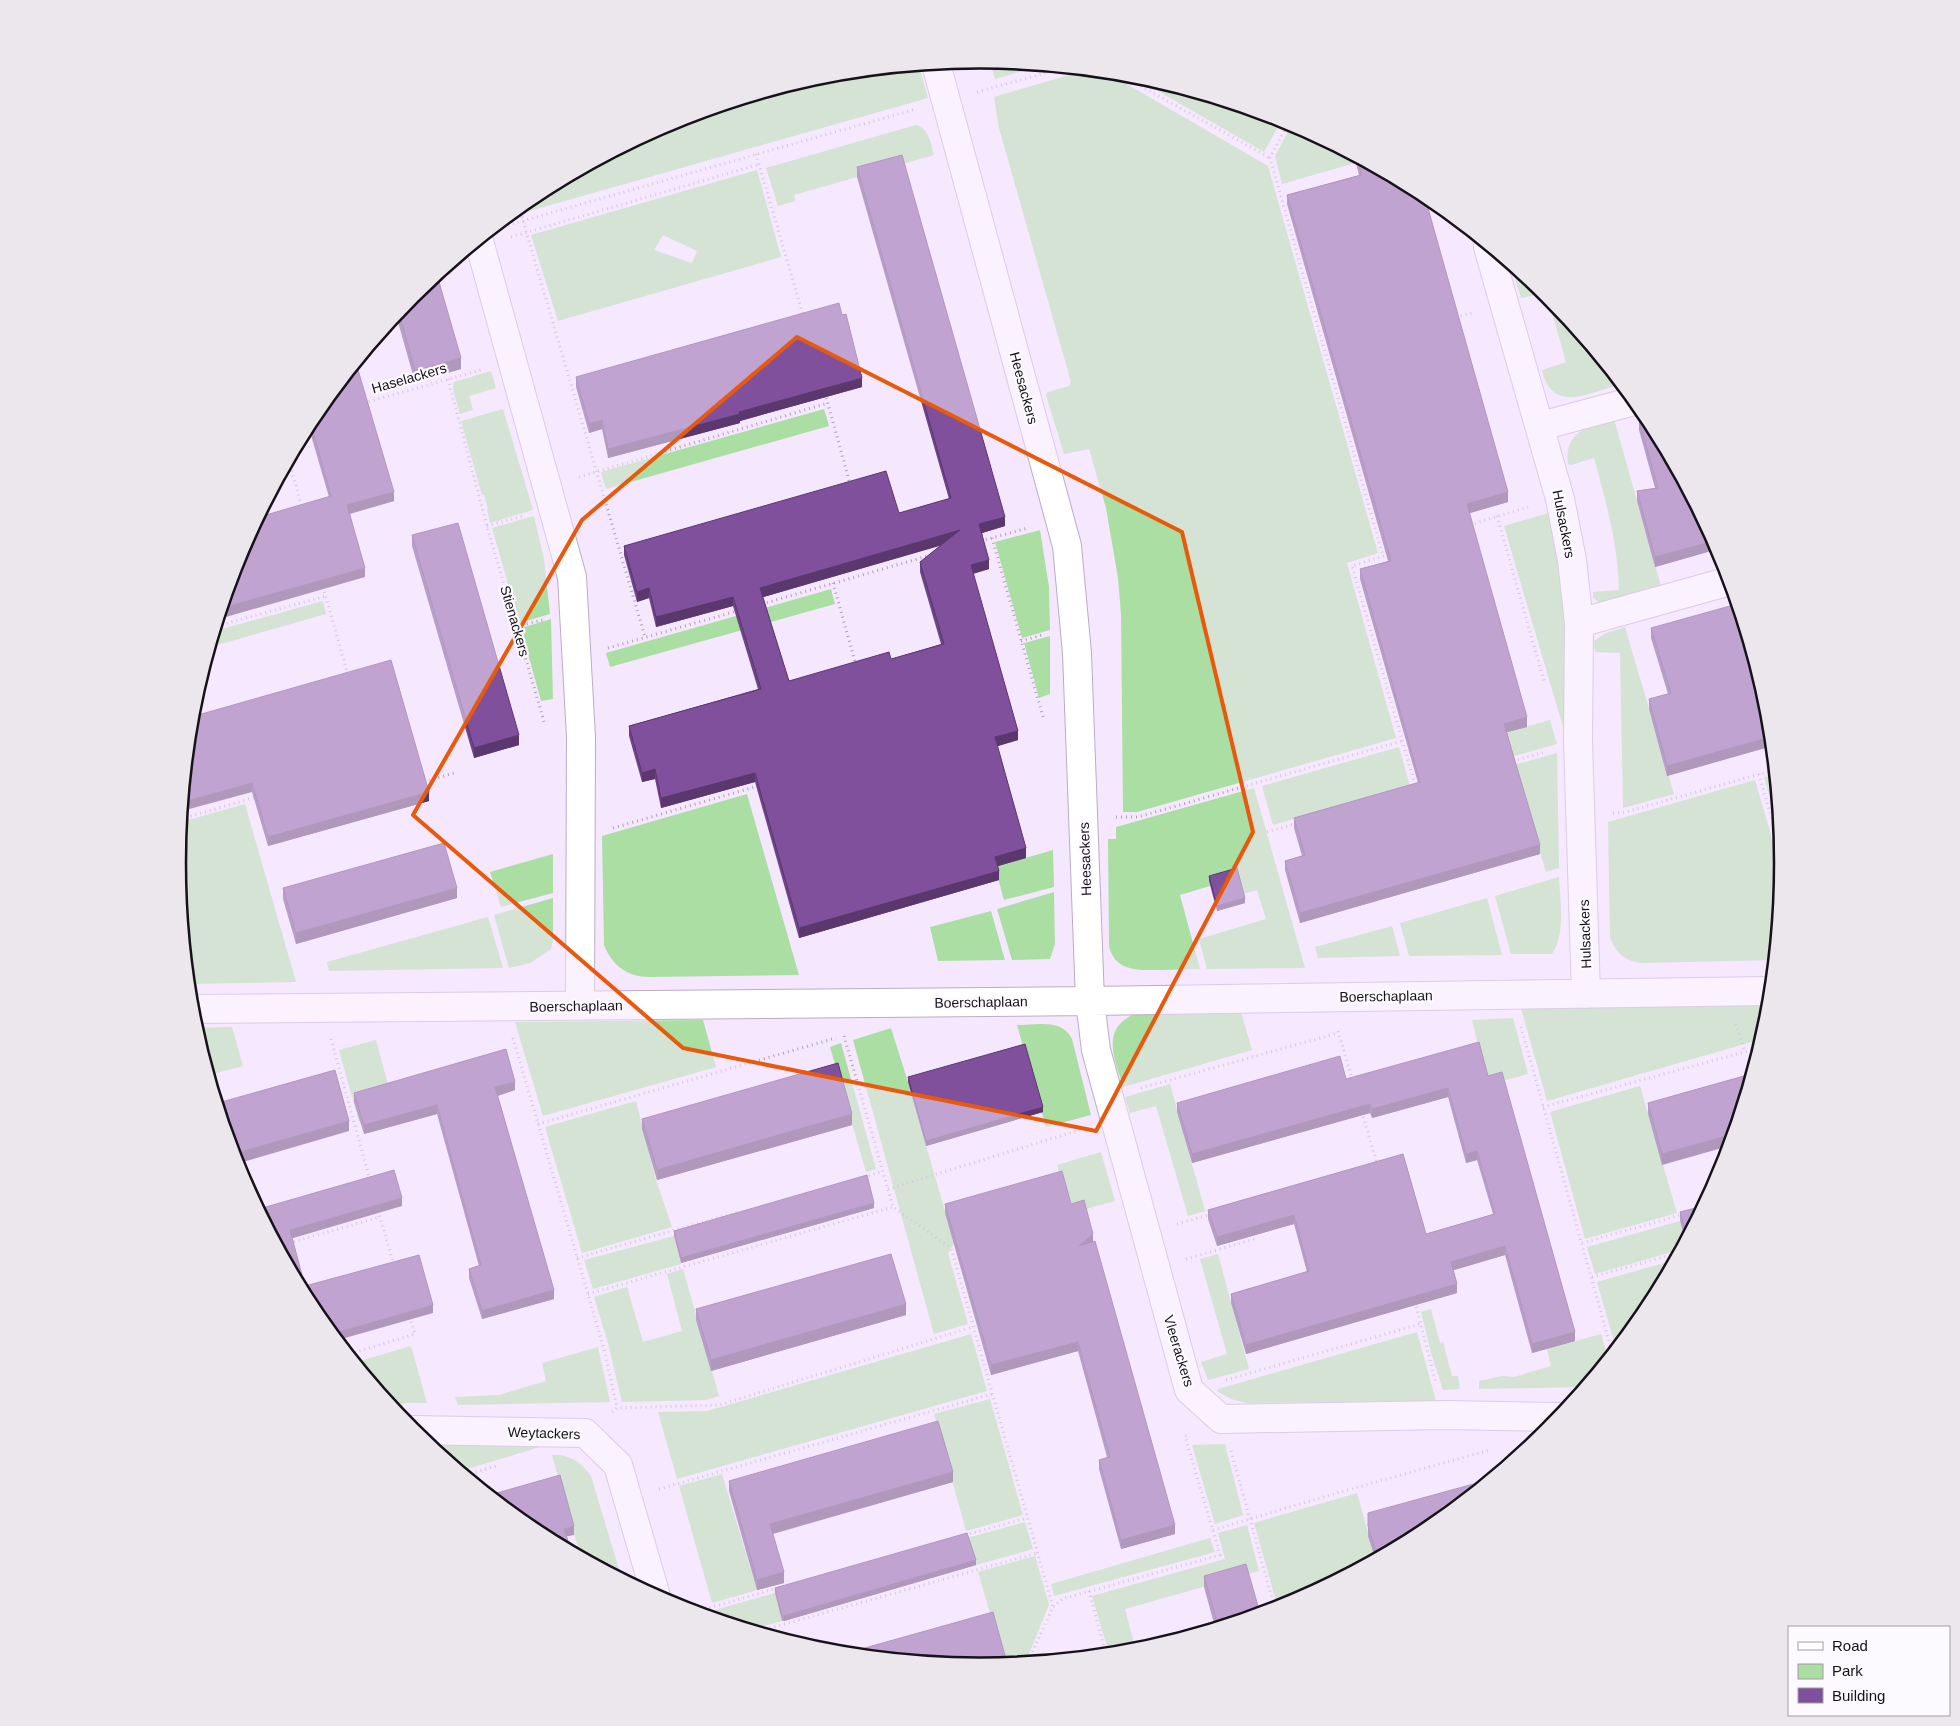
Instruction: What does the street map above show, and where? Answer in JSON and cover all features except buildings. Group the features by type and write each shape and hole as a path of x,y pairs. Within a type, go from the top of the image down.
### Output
{"street":[{"name":"Heesackers","path":"938,70 1067,546 1077,653 1090,1001"},
{"path":"487,241 512,361 572,577 581,737 580,1006"},
{"name":"Hulsackers","path":"1490,255 1541,426 1560,499 1572,560 1579,623 1578,742 1586,994"},
{"path":"1541,426 1627,403"},
{"path":"1579,623 1723,583"},
{"name":"Boerschaplaan","path":"200,1009 1090,1001 1763,991"},
{"name":"Vleerackers","path":"1090,1001 1096,1050 1190,1390 1221,1419"},
{"path":"1221,1419 1551,1415"},
{"name":"Weytackers","path":"424,1430 584,1433 618,1465 653,1586"}],"path":[{"path":"495,234 523,221 1049,72"},
{"path":"1138,85 1270,158"},
{"path":"1284,129 1270,158 1383,556"},
{"path":"756,154 803,317"},
{"path":"491,237 526,232 760,164"},
{"path":"521,215 645,637"},
{"path":"1448,320 1504,303"},
{"path":"1326,356 1336,353"},
{"name":"Haselackers","path":"357,405 512,361"},
{"name":"Stienackers","path":"448,379 487,526 547,731"},
{"path":"822,384 851,487"},
{"path":"548,486 828,403"},
{"path":"291,468 302,509"},
{"path":"1462,528 1497,516 1560,499"},
{"path":"1497,516 1544,682"},
{"path":"974,543 1060,520"},
{"path":"992,538 1043,717 1079,717"},
{"path":"1391,553 1352,566 1416,790 1425,787"},
{"path":"758,605 937,554"},
{"path":"833,583 857,667"},
{"path":"323,586 349,680"},
{"path":"223,624 326,596"},
{"path":"577,657 739,610"},
{"path":"1083,818 1138,817 1402,741"},
{"path":"1508,763 1578,742"},
{"path":"1581,814 1626,812 1768,771"},
{"path":"418,784 454,773"},
{"path":"1759,774 1773,825"},
{"path":"581,838 759,786"},
{"path":"187,817 258,797"},
{"path":"1267,832 1304,821"},
{"path":"1515,995 1517,1015 1610,1346"},
{"path":"1335,997 1338,1033 1355,1090"},
{"path":"842,1003 844,1036 893,1207 951,1248 1053,1607"},
{"path":"507,1006 510,1027 604,1349 617,1408"},
{"path":"323,1008 370,1182 361,1184"},
{"path":"888,1189 1111,1108 1338,1033"},
{"path":"538,1124 844,1036"},
{"path":"1543,1107 1751,1050"},
{"path":"1361,1109 1378,1166 1369,1169"},
{"path":"864,1177 883,1172"},
{"path":"588,1294 893,1207"},
{"path":"378,1208 396,1271"},
{"path":"576,1258 739,1212"},
{"path":"1146,1233 1220,1212"},
{"path":"1582,1243 1692,1212"},
{"path":"288,1243 380,1217"},
{"path":"1156,1268 1258,1238"},
{"path":"1592,1277 1671,1255"},
{"path":"1413,1296 1445,1415"},
{"path":"355,1353 414,1334 407,1307"},
{"path":"1030,1656 1053,1607 1062,1599 1220,1555 1186,1436 1176,1393 1420,1324"},
{"path":"584,1433 617,1408 719,1405 973,1327"},
{"path":"628,1498 992,1394"},
{"path":"1221,1419 1273,1601"},
{"path":"1186,1436 1194,1437"},
{"path":"1213,1530 1493,1449"},
{"path":"960,1537 1027,1518"},
{"path":"771,1629 1037,1553"},
{"path":"707,1609 780,1588"},
{"path":"1089,1591 1104,1647"}],"highlighted area":[{"path":"797,337 1182,532 1253,832 1096,1131 683,1048 413,815 582,520"}],"green space":[{"path":"992,69 1027,70 995,79"},
{"path":"920,71 928,98 526,212 583,175 676,129 774,96 825,84"},
{"path":"1071,74 1124,82 1268,166 1378,553 1347,563 1396,738 1137,812 1123,812 1121,615 1118,578 1106,508 1089,449 1064,454 1046,395 1048,392 1069,386 1071,382 999,128 994,97"},
{"path":"1153,88 1235,111 1278,127 1264,152"},
{"path":"916,125 920,126 927,133 934,155 794,195 795,201 778,206 766,168"},
{"path":"1288,131 1354,163 1282,184 1275,156"},
{"path":"757,170 781,257 558,321 531,235","holes":["663,235 697,251 692,263 654,250"]},
{"path":"1514,275 1535,295 1521,298"},
{"path":"1552,312 1577,339 1615,386 1574,397 1563,396 1554,392 1547,384 1542,370 1566,362"},
{"path":"491,371 496,388 469,396 473,410 460,414 453,389 454,382"},
{"path":"503,409 533,510 490,523 488,509 484,495 482,495 461,421"},
{"path":"824,409 829,426 606,489 601,472"},
{"path":"1614,419 1661,586 1601,603 1593,598 1593,592 1619,590 1611,523 1594,458 1571,465 1568,464 1568,453 1574,437 1580,432 1596,424"},
{"path":"1552,512 1564,588 1568,744 1504,526"},
{"path":"534,516 544,559 550,614 519,623 492,528"},
{"path":"1040,530 1049,587 1050,630 1022,638 995,542"},
{"path":"831,589 835,604 610,667 606,653"},
{"path":"323,601 326,614 217,645 222,629"},
{"path":"551,619 553,699 541,701 521,628"},
{"path":"1625,627 1674,794 1623,808 1620,653 1595,652 1594,641 1604,634"},
{"path":"1050,636 1050,694 1039,698 1024,643"},
{"path":"1550,720 1557,744 1419,783 1460,746"},
{"path":"1399,747 1410,786 1273,825 1262,786"},
{"path":"1557,753 1559,868 1546,872 1514,765"},
{"path":"1769,776 1773,807 1764,777"},
{"path":"1755,780 1774,844 1773,915 1768,960 1643,963 1631,961 1622,956 1615,948 1610,937 1608,822"},
{"path":"1254,788 1305,968 1207,969 1199,939 1266,919 1257,890 1243,894 1209,881 1210,886 1180,895 1200,969 1144,970 1128,968 1116,961 1109,946 1108,839 1116,839 1116,827"},
{"path":"747,794 799,975 648,977 627,972 621,968 611,958 604,945 602,836"},
{"path":"245,804 296,982 196,984 187,915 187,820"},
{"path":"1053,850 1054,887 1004,900 995,867"},
{"path":"553,854 553,893 501,907 490,872"},
{"path":"1559,877 1561,927 1552,954 1511,954 1495,896"},
{"path":"1054,892 1055,944 1050,959 1012,960 997,909"},
{"path":"553,898 553,939 551,949 530,963 509,968 494,915"},
{"path":"1487,898 1502,955 1409,956 1400,923"},
{"path":"991,911 1005,960 938,961 930,927"},
{"path":"488,917 503,968 329,971 327,962"},
{"path":"1392,926 1400,956 1318,958 1315,947"},
{"path":"1761,1005 1753,1041 1547,1101 1521,1008"},
{"path":"1241,1012 1252,1050 1123,1087 1114,1056 1113,1037 1123,1021 1134,1014"},
{"path":"1513,1018 1528,1074 1488,1085 1472,1020"},
{"path":"703,1020 716,1067 543,1116 515,1022"},
{"path":"1048,1024 1055,1025 1068,1032 1072,1039 1091,1115 1046,1127 1017,1025"},
{"path":"232,1027 243,1066 214,1074 203,1028"},
{"path":"891,1028 954,1243 948,1253 968,1324 934,1334 853,1040"},
{"path":"376,1040 391,1096 359,1122 339,1050"},
{"path":"841,1043 876,1169 866,1172 830,1047"},
{"path":"1170,1084 1205,1211 1188,1216 1156,1106 1130,1113 1125,1097"},
{"path":"1640,1086 1677,1213 1585,1239 1550,1112"},
{"path":"636,1101 656,1180 672,1227 582,1253 545,1127"},
{"path":"1101,1152 1115,1201 1071,1213 1057,1165"},
{"path":"1680,1221 1683,1231 1672,1252 1595,1274 1587,1247"},
{"path":"674,1236 681,1264 593,1289 584,1260"},
{"path":"1218,1254 1249,1369 1208,1380 1201,1362 1227,1354 1200,1259"},
{"path":"1667,1262 1614,1341 1597,1282"},
{"path":"683,1269 719,1396 706,1400 622,1402 608,1343 594,1297 627,1287 643,1342 682,1331 667,1274"},
{"path":"1431,1309 1440,1343 1443,1342 1452,1376 1458,1376 1460,1389 1443,1390 1431,1353 1421,1312"},
{"path":"1417,1332 1436,1401 1246,1403 1231,1399 1217,1391 1218,1389"},
{"path":"971,1334 987,1391 677,1479 658,1412 707,1411"},
{"path":"1601,1334 1606,1352 1577,1387 1479,1389 1479,1381 1502,1376 1514,1377 1551,1366 1547,1349"},
{"path":"411,1346 427,1403 402,1403 403,1409 361,1361"},
{"path":"598,1347 610,1402 458,1405 455,1397 499,1395 546,1381 542,1363"},
{"path":"990,1399 1023,1515 966,1531 934,1414"},
{"path":"556,1442 467,1469 439,1444"},
{"path":"1225,1444 1243,1515 1215,1524 1192,1445"},
{"path":"552,1455 564,1456 574,1460 591,1476 619,1570 578,1548"},
{"path":"722,1474 757,1590 712,1603 679,1486"},
{"path":"1357,1493 1374,1553 1276,1600 1254,1523"},
{"path":"1025,1522 1033,1549 976,1565 967,1538"},
{"path":"1247,1525 1259,1571 1125,1609 1134,1642 1107,1646 1092,1596 1225,1559 1218,1533"},
{"path":"1210,1538 1215,1552 1054,1596 1051,1584"},
{"path":"1035,1556 1049,1605 1028,1656 1003,1657 978,1572"},
{"path":"775,1593 782,1621 762,1626 715,1610"}]}
